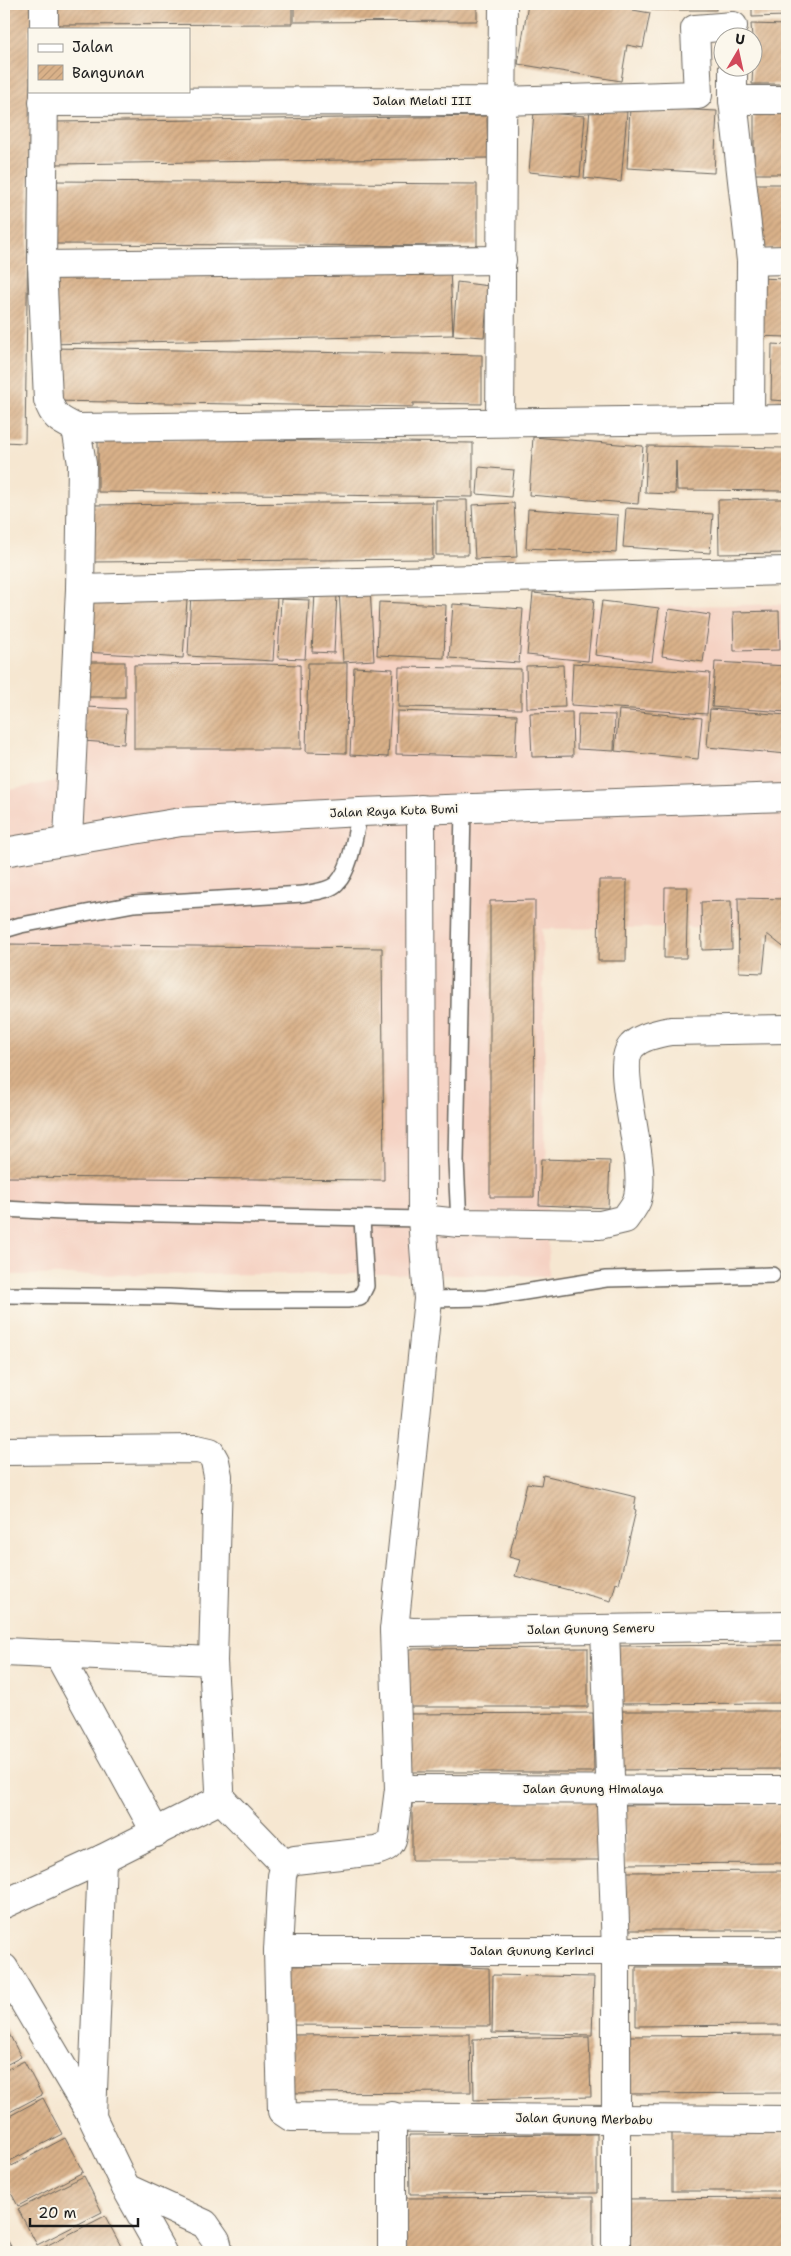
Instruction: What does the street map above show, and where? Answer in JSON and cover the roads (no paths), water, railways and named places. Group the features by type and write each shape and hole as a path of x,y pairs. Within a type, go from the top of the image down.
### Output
{"street":[{"path":"44,4 44,28"},
{"path":"500,422 503,4"},
{"name":"Jalan Melati III","path":"43,97 502,101 698,95 696,29 733,23"},
{"path":"733,78 751,261 750,420"},
{"path":"43,97 42,265 48,400 52,414 59,420 76,428 787,419"},
{"path":"734,100 787,100"},
{"path":"42,265 502,260"},
{"path":"751,261 787,260"},
{"path":"68,839 80,589 82,464 76,428"},
{"path":"80,589 787,571"},
{"name":"Jalan Raya Kuta Bumi","path":"4,852 68,839 181,822 421,809 787,797"},
{"path":"278,1951 282,1876 285,1866 295,1860 376,1851 386,1847 392,1842 399,1789 394,1630 428,1299 422,1219 421,809"},
{"path":"422,1219 459,1223 600,1225 625,1219 637,1200 640,1170 625,1076 627,1056 632,1045 656,1034 671,1031 787,1029"},
{"path":"4,1451 197,1448 210,1452 215,1461 218,1476 213,1661 219,1798 285,1866"},
{"name":"Jalan Gunung Semeru","path":"394,1630 412,1632 787,1626"},
{"path":"605,1629 612,1790 616,1952 618,2120 616,2252"},
{"path":"4,1652 213,1661"},
{"path":"58,1654 156,1833"},
{"name":"Jalan Gunung Himalaya","path":"399,1789 787,1790"},
{"path":"4,1904 156,1833 215,1802 219,1798"},
{"path":"92,2118 102,1859"},
{"name":"Jalan Gunung Kerinci","path":"278,1951 787,1951"},
{"name":"Jalan Gunung Merbabu","path":"278,1951 282,2112 291,2117 386,2116 618,2120 787,2120"},
{"path":"4,1968 92,2118 126,2188 162,2252"},
{"path":"386,2116 392,2252"},
{"path":"126,2188 205,2224 216,2240 219,2252"}],"lane":[{"path":"459,1223 456,1161 464,808"},
{"path":"4,930 21,925 134,904 303,894 326,888 337,884 350,859 360,812"},
{"path":"4,1209 62,1212 422,1219"},
{"path":"4,1296 169,1297 231,1300 346,1300 360,1298 366,1286 362,1219"},
{"path":"428,1299 487,1298 606,1279 772,1275"}]}
